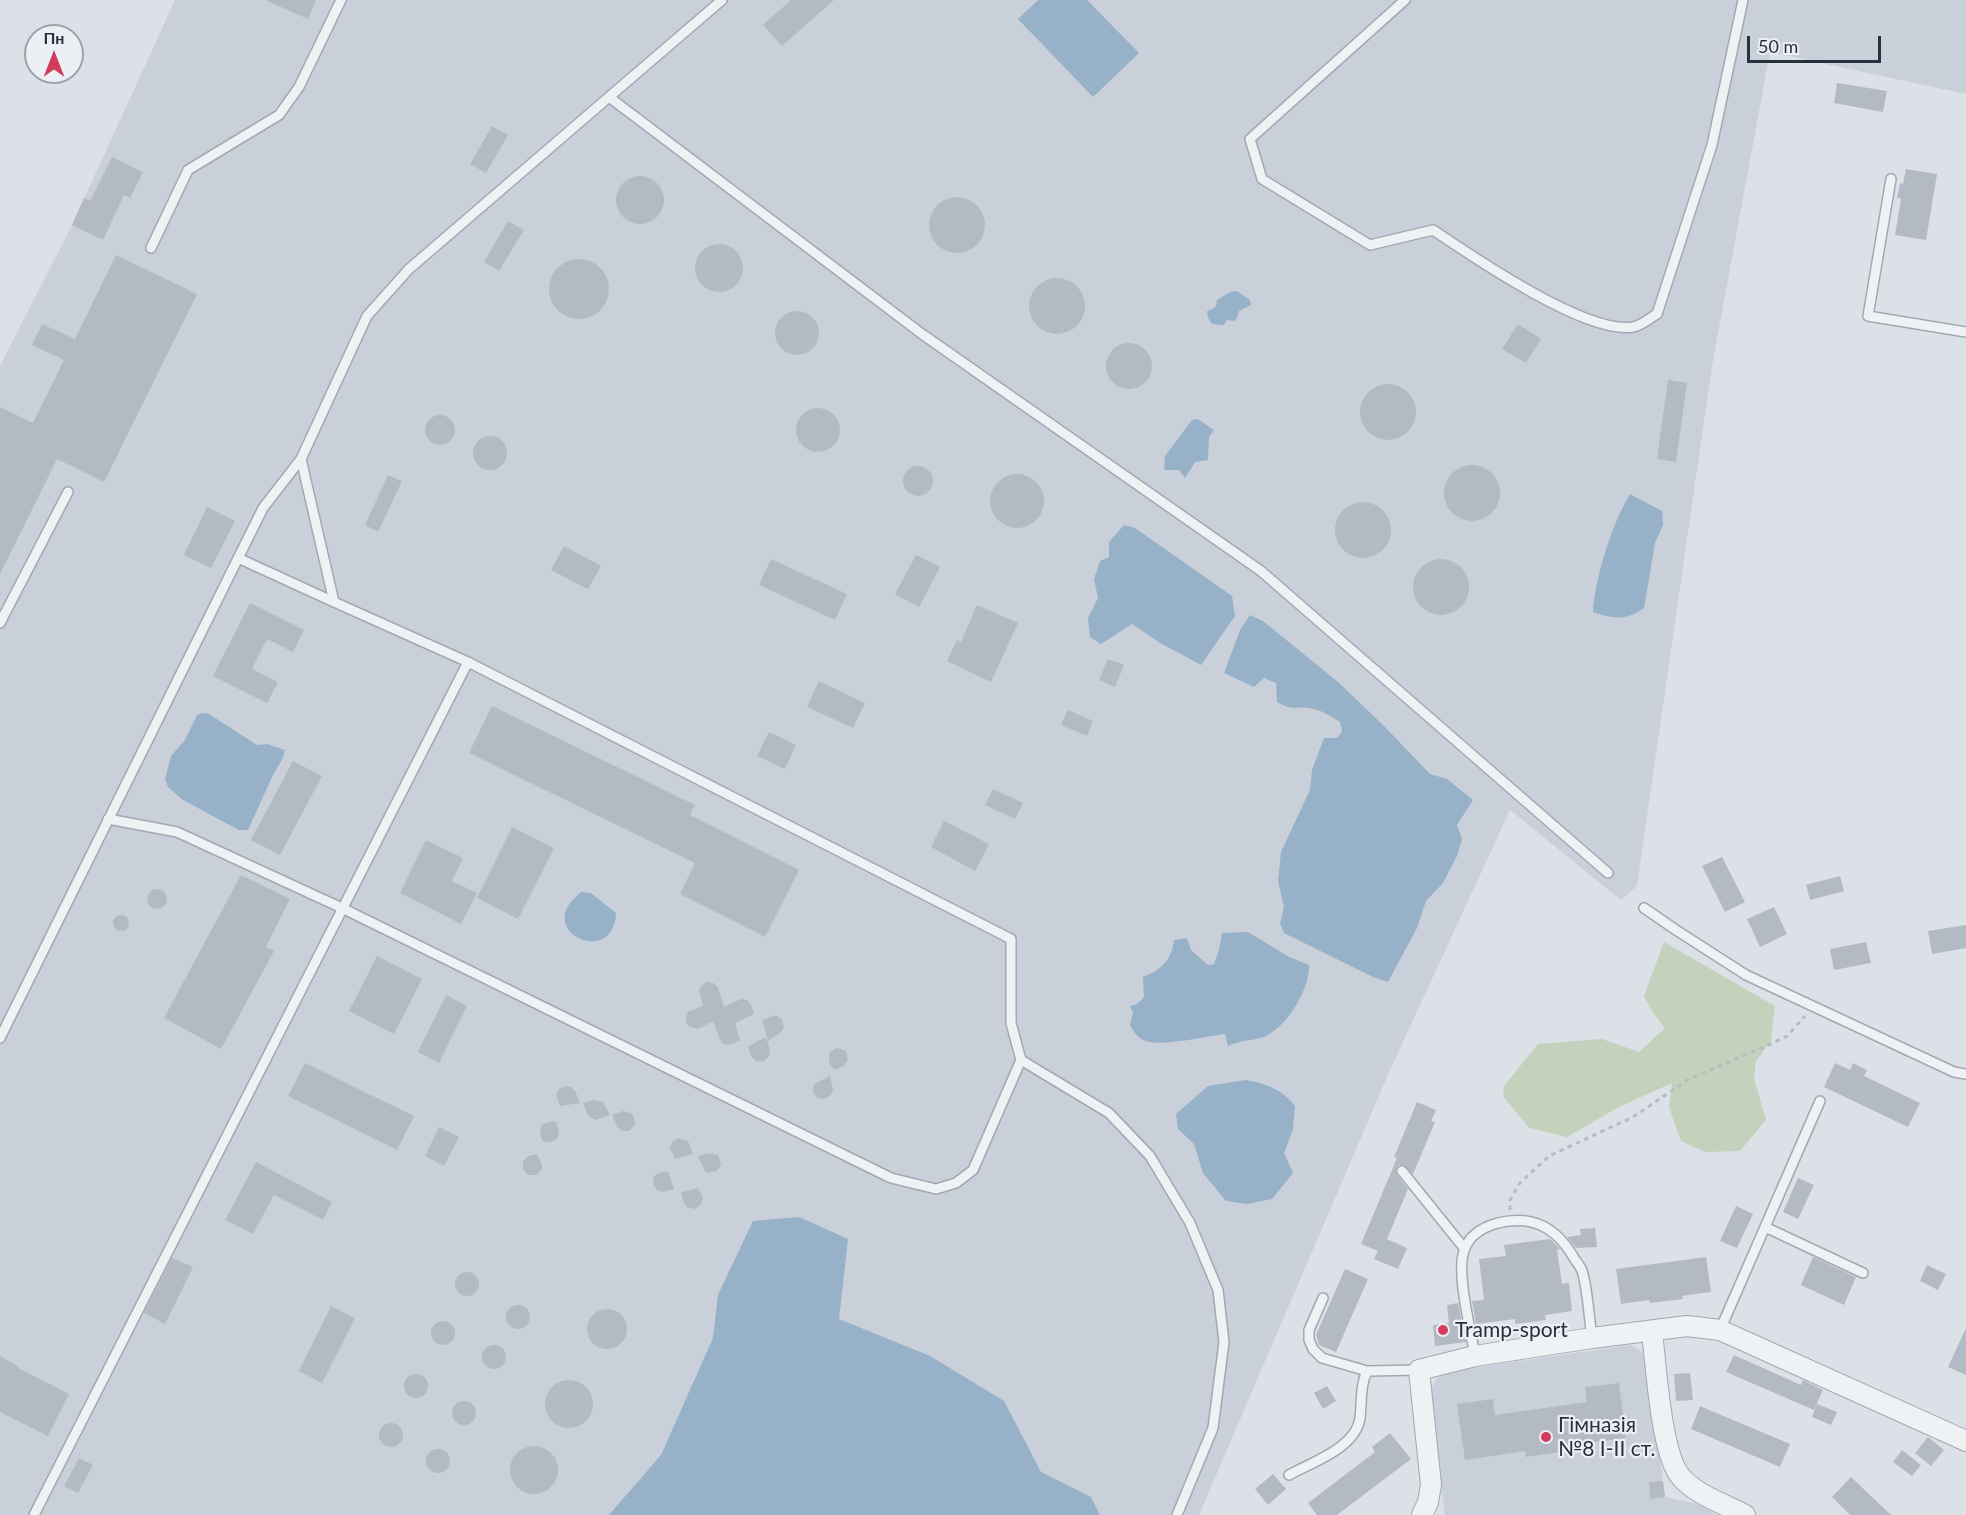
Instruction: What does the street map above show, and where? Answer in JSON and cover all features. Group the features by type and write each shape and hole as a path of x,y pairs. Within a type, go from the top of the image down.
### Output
{"street":[{"path":"1422,1515 1428,1502 1431,1485 1419,1370 1475,1356 1592,1338 1687,1326 1720,1330 1966,1441"},
{"path":"1652,1332 1666,1439 1674,1468 1682,1479 1695,1489 1745,1515"}],"lane":[{"path":"151,248 188,170 279,115 299,87 341,0"},
{"path":"0,1038 263,508 301,459 367,316 409,269 722,0"},
{"path":"1405,0 1250,139 1262,179 1370,245 1433,230 1508,280 1612,328 1635,327 1657,314 1712,145 1743,0"},
{"path":"609,97 922,334 1261,571 1608,873"},
{"path":"1891,179 1868,316 1966,332"},
{"path":"301,459 334,602"},
{"path":"0,624 68,492"},
{"path":"108,819 177,832 344,909 891,1178 936,1189 956,1183 973,1170 1021,1060 1011,1023 1011,939 468,662 238,558"},
{"path":"34,1515 468,662"},
{"path":"1644,908 1746,975 1815,1005 1954,1072 1966,1074"},
{"path":"1021,1060 1109,1113 1150,1156 1190,1222 1218,1290 1224,1342 1213,1428 1177,1515"},
{"path":"1720,1330 1820,1101"},
{"path":"1402,1171 1464,1248"},
{"path":"1475,1356 1462,1277 1464,1248 1473,1236 1486,1226 1510,1220 1544,1225 1554,1231 1570,1250 1583,1272 1592,1338"},
{"path":"1765,1227 1863,1273"},
{"path":"1323,1298 1309,1329 1309,1340 1313,1349 1322,1358 1367,1371 1419,1370"},
{"path":"1288,1475 1346,1444 1354,1435 1360,1420 1362,1382 1367,1371"}],"path":[{"path":"1510,1220 1510,1200 1520,1183 1549,1156 1633,1117 1689,1079 1787,1036 1815,1005"}],"shaded area":[{"path":"175,0 1966,0 1966,94 1770,52 1712,366 1637,886 1621,900 1510,810 1390,1070 1199,1515 0,1515 0,366 72,225"},
{"name":"Гімназія №8 I-II ст.","path":"1630,1345 1643,1352 1649,1371 1665,1497 1701,1505 1716,1515 1445,1515 1429,1393 1434,1382 1443,1372"}],"green space":[{"path":"1664,942 1775,1006 1771,1041 1756,1061 1754,1078 1766,1120 1740,1151 1705,1152 1681,1141 1669,1107 1672,1083 1619,1107 1567,1137 1529,1128 1503,1096 1504,1086 1538,1044 1602,1039 1639,1052 1665,1028 1653,1013 1644,996"}],"water":[{"path":"1038,0 1087,0 1139,53 1093,97 1018,19"},
{"path":"1237,291 1250,300 1251,305 1239,311 1234,321 1227,320 1224,325 1212,324 1207,311 1215,307 1217,300 1230,292"},
{"path":"1198,419 1214,430 1209,437 1208,460 1195,462 1185,478 1179,470 1164,470 1165,456 1192,420"},
{"path":"1630,494 1662,511 1663,525 1655,543 1644,608 1619,618 1593,612 1594,598 1611,535"},
{"path":"1124,525 1135,528 1232,596 1235,616 1201,665 1160,643 1132,624 1101,644 1090,637 1088,618 1098,598 1094,579 1100,561 1109,557 1109,542"},
{"path":"1250,615 1263,621 1338,682 1430,774 1447,779 1473,800 1457,825 1462,839 1457,856 1443,883 1426,901 1417,928 1388,982 1373,977 1284,933 1280,923 1284,907 1278,881 1281,852 1310,790 1312,770 1324,738 1337,738 1342,732 1340,722 1324,713 1308,708 1287,707 1277,702 1276,683 1264,678 1254,687 1224,673 1240,630"},
{"path":"209,714 257,745 267,744 285,750 248,830 239,830 183,800 168,787 165,779 171,756 185,740 197,715"},
{"path":"581,892 591,893 616,913 613,928 605,938 595,941 584,940 567,928 565,918 568,906"},
{"path":"1248,932 1289,957 1309,965 1306,985 1301,996 1281,1025 1264,1037 1228,1046 1225,1034 1153,1043 1136,1034 1130,1025 1133,1013 1130,1006 1137,1004 1144,997 1143,977 1155,971 1168,959 1174,940 1187,938 1191,950 1208,965 1214,964 1222,933"},
{"path":"1246,1080 1273,1088 1285,1095 1295,1106 1293,1129 1284,1153 1293,1173 1272,1199 1247,1204 1226,1201 1203,1173 1194,1144 1178,1129 1176,1114 1208,1086"},
{"path":"799,1217 848,1239 839,1319 930,1356 1004,1401 1041,1472 1091,1497 1100,1515 609,1515 661,1455 713,1338 718,1295 753,1221"}],"building":[{"path":"265,0 316,0 308,19"},
{"path":"791,0 834,0 782,46 763,25"},
{"path":"1837,83 1887,91 1883,112 1834,103"},
{"path":"492,126 508,135 486,173 470,164"},
{"path":"112,157 143,172 130,198 124,195 103,240 72,225 84,198 90,201"},
{"path":"1906,169 1937,174 1926,240 1895,235 1901,199 1897,198"},
{"path":"635,176 645,176 660,186 664,200 663,209 654,220 645,224 635,224 620,214 616,205 616,195 626,180"},
{"path":"951,197 963,197 973,201 981,209 985,225 981,241 973,249 963,253 951,253 941,249 933,241 929,231 929,219 933,209 941,201"},
{"path":"508,221 524,230 499,271 484,262"},
{"path":"714,244 724,244 736,251 743,263 743,273 736,285 724,292 714,292 699,281 695,273 695,263 706,248"},
{"path":"116,255 197,294 104,482 57,459 0,574 0,407 33,423 64,360 32,345 42,324 75,339"},
{"path":"579,259 596,264 604,272 609,289 604,306 596,314 579,319 562,314 554,306 549,289 554,272 562,264"},
{"path":"1051,278 1063,278 1073,282 1081,290 1085,306 1081,322 1073,330 1063,334 1051,334 1041,330 1033,322 1029,312 1029,300 1033,290 1041,282"},
{"path":"797,311 806,312 813,317 818,324 818,342 813,349 806,354 797,355 788,354 781,349 776,342 775,333 776,324 781,317 788,312"},
{"path":"1518,324 1541,339 1526,363 1502,349"},
{"path":"1129,343 1138,344 1145,350 1151,357 1151,375 1145,382 1138,388 1129,389 1120,388 1113,382 1107,375 1106,366 1107,357 1113,350 1120,344"},
{"path":"1668,380 1687,383 1676,462 1657,459"},
{"path":"1382,384 1394,384 1404,388 1412,396 1416,412 1412,428 1404,436 1394,440 1382,440 1372,436 1364,428 1360,418 1360,406 1364,396 1372,388"},
{"path":"818,408 827,409 834,414 839,421 839,439 834,446 827,451 818,452 809,451 802,446 797,439 796,430 797,421 802,414 809,409"},
{"path":"440,415 451,419 455,430 451,441 440,445 429,441 425,430 429,419"},
{"path":"490,436 502,441 507,453 502,465 490,470 478,465 473,453 478,441"},
{"path":"1466,465 1478,465 1488,469 1496,477 1500,493 1496,509 1488,517 1478,521 1466,521 1456,517 1448,509 1444,499 1444,487 1448,477 1456,469"},
{"path":"918,466 929,470 933,481 929,492 918,496 907,492 903,481 907,470"},
{"path":"1017,474 1027,476 1036,482 1042,491 1044,501 1042,511 1036,520 1027,526 1017,528 1007,526 998,520 992,511 990,501 992,491 998,482 1007,476"},
{"path":"388,475 402,481 378,532 365,525"},
{"path":"1357,502 1369,502 1379,506 1387,514 1391,530 1387,546 1379,554 1369,558 1357,558 1347,554 1339,546 1335,536 1335,524 1339,514 1347,506"},
{"path":"207,507 235,521 211,568 184,555"},
{"path":"564,546 601,566 588,589 551,570"},
{"path":"916,555 940,567 919,607 895,594"},
{"path":"771,559 847,594 835,620 759,585"},
{"path":"1435,559 1447,559 1457,563 1465,571 1469,587 1465,603 1457,611 1447,615 1435,615 1425,611 1417,603 1413,593 1413,581 1417,571 1425,563"},
{"path":"250,603 304,630 293,652 267,639 252,669 278,682 267,703 213,676"},
{"path":"977,605 1018,623 991,682 947,661 957,640 961,642"},
{"path":"1108,659 1124,665 1115,687 1099,680"},
{"path":"819,681 865,703 853,728 807,707"},
{"path":"492,706 695,805 690,815 799,870 765,937 680,894 695,863 469,753"},
{"path":"1068,710 1093,721 1087,736 1061,725"},
{"path":"769,732 796,745 785,769 757,756"},
{"path":"293,761 322,776 280,855 251,840"},
{"path":"993,789 1023,803 1015,819 985,805"},
{"path":"944,821 989,844 975,871 931,847"},
{"path":"512,827 554,848 518,919 477,898"},
{"path":"426,840 463,858 452,881 477,893 461,924 400,893"},
{"path":"1722,857 1745,902 1725,912 1702,866"},
{"path":"241,875 290,899 266,947 274,951 221,1049 164,1018"},
{"path":"1840,876 1844,891 1810,900 1806,885"},
{"path":"157,889 164,892 167,899 164,906 157,909 150,906 147,899 150,892"},
{"path":"1774,907 1787,934 1760,947 1747,919"},
{"path":"118,915 124,915 129,923 127,929 118,931 113,926 113,920"},
{"path":"1966,925 1966,948 1932,954 1928,931"},
{"path":"1866,942 1871,963 1834,970 1830,949"},
{"path":"377,956 422,979 394,1034 349,1011"},
{"path":"707,982 718,987 724,1007 741,999 747,1000 751,1005 754,1014 735,1023 740,1040 732,1044 726,1045 721,1042 713,1021 698,1029 686,1023 688,1012 703,1006 699,990"},
{"path":"446,995 467,1006 439,1063 418,1052"},
{"path":"776,1015 782,1020 784,1027 768,1041 762,1020"},
{"path":"766,1037 770,1050 769,1056 764,1061 756,1061 751,1056 748,1046"},
{"path":"837,1048 846,1051 848,1060 844,1066 834,1070 829,1062 829,1056 831,1051"},
{"path":"305,1063 414,1116 397,1150 288,1096"},
{"path":"1835,1063 1850,1070 1853,1063 1867,1070 1864,1076 1920,1103 1908,1127 1824,1087"},
{"path":"830,1076 833,1089 831,1095 824,1099 817,1098 813,1091 814,1084"},
{"path":"566,1086 575,1091 580,1103 560,1106 556,1094 559,1089"},
{"path":"594,1100 603,1102 610,1115 596,1120 589,1117 583,1103"},
{"path":"1417,1102 1436,1110 1431,1121 1435,1122 1413,1174 1404,1165 1398,1165 1396,1169 1397,1175 1408,1189 1387,1239 1407,1248 1398,1269 1374,1259 1378,1251 1361,1244 1397,1158 1394,1157"},
{"path":"623,1111 631,1113 634,1117 635,1125 629,1131 618,1128 612,1115"},
{"path":"555,1121 559,1130 558,1138 551,1142 543,1142 540,1134 541,1126"},
{"path":"439,1127 459,1137 444,1166 425,1156"},
{"path":"678,1138 688,1141 693,1154 675,1159 670,1148 672,1142"},
{"path":"709,1153 718,1155 721,1164 717,1171 706,1173 698,1156"},
{"path":"537,1154 542,1170 536,1175 528,1175 523,1169 523,1162 528,1156"},
{"path":"256,1162 332,1202 323,1220 274,1195 253,1234 225,1220"},
{"path":"668,1171 674,1189 663,1192 657,1190 653,1184 654,1176"},
{"path":"1798,1178 1814,1185 1798,1219 1783,1212"},
{"path":"698,1188 703,1197 701,1204 695,1209 687,1207 681,1192"},
{"path":"1736,1206 1753,1214 1737,1248 1720,1241"},
{"path":"1595,1228 1597,1247 1576,1248 1567,1237 1581,1235 1580,1229"},
{"path":"1550,1239 1560,1249 1557,1250 1562,1284 1569,1283 1572,1311 1545,1315 1546,1320 1515,1324 1515,1319 1476,1324 1472,1301 1484,1300 1479,1259 1506,1256 1504,1245"},
{"path":"1706,1257 1711,1292 1682,1296 1683,1299 1621,1304 1616,1269"},
{"path":"1813,1257 1856,1277 1844,1305 1801,1285"},
{"path":"172,1258 193,1267 165,1324 144,1313"},
{"path":"1927,1265 1946,1274 1938,1290 1920,1281"},
{"path":"1345,1269 1368,1279 1336,1352 1319,1345 1316,1335"},
{"path":"467,1272 472,1273 478,1279 478,1289 472,1295 467,1296 462,1295 456,1289 455,1284 456,1279 462,1273"},
{"path":"1458,1303 1466,1342 1435,1346 1433,1325 1449,1323 1447,1305"},
{"path":"518,1305 523,1306 529,1312 529,1322 523,1328 518,1329 513,1328 507,1322 506,1317 507,1312 513,1306"},
{"path":"331,1306 355,1318 322,1383 299,1371"},
{"path":"607,1309 615,1310 621,1315 626,1321 626,1337 621,1343 615,1348 607,1349 599,1348 593,1343 588,1337 587,1329 588,1321 593,1315 599,1310"},
{"path":"443,1321 448,1322 454,1328 454,1338 448,1344 443,1345 438,1344 432,1338 431,1333 432,1328 438,1322"},
{"path":"1966,1328 1966,1375 1948,1367"},
{"path":"494,1345 499,1346 505,1352 505,1362 499,1368 494,1369 489,1368 483,1362 482,1357 483,1352 489,1346"},
{"path":"1734,1355 1801,1385 1803,1380 1823,1390 1814,1410 1726,1372"},
{"path":"0,1356 18,1368 69,1394 48,1436 0,1412"},
{"path":"1690,1373 1693,1400 1676,1401 1674,1374"},
{"path":"416,1374 421,1375 427,1381 427,1391 421,1397 416,1398 411,1397 405,1391 404,1386 405,1381 411,1375"},
{"path":"569,1380 586,1387 593,1404 586,1421 569,1428 552,1421 545,1404 552,1387"},
{"path":"1619,1383 1626,1438 1566,1446 1567,1451 1526,1457 1525,1451 1465,1460 1457,1404 1493,1399 1495,1415 1587,1402 1585,1387"},
{"path":"1327,1386 1336,1401 1323,1409 1314,1393"},
{"path":"464,1401 469,1402 475,1408 475,1418 469,1424 464,1425 459,1424 453,1418 452,1413 453,1408 459,1402"},
{"path":"1817,1404 1837,1412 1831,1425 1812,1417"},
{"path":"1700,1406 1790,1444 1780,1467 1691,1429"},
{"path":"391,1423 396,1424 402,1430 402,1440 396,1446 391,1447 386,1446 380,1440 379,1435 380,1430 386,1424"},
{"path":"1390,1433 1411,1459 1337,1515 1317,1515 1308,1503 1375,1452 1372,1447"},
{"path":"1928,1437 1944,1450 1931,1466 1915,1453"},
{"path":"534,1446 551,1453 558,1470 551,1487 534,1494 517,1487 510,1470 517,1453"},
{"path":"438,1449 443,1450 449,1456 449,1466 443,1472 438,1473 433,1472 427,1466 426,1461 427,1456 433,1450"},
{"path":"1902,1450 1921,1465 1912,1476 1893,1462"},
{"path":"79,1458 93,1465 78,1493 64,1486"},
{"path":"1273,1474 1286,1489 1268,1505 1255,1489"},
{"path":"1851,1477 1891,1515 1850,1515 1832,1497"},
{"path":"1663,1481 1665,1497 1650,1499 1649,1482"}],"place":[{"name":"Tramp-sport","path":"1443,1330"},
{"name":"Гімназія №8 I-II ст.","path":"1546,1437"}]}
